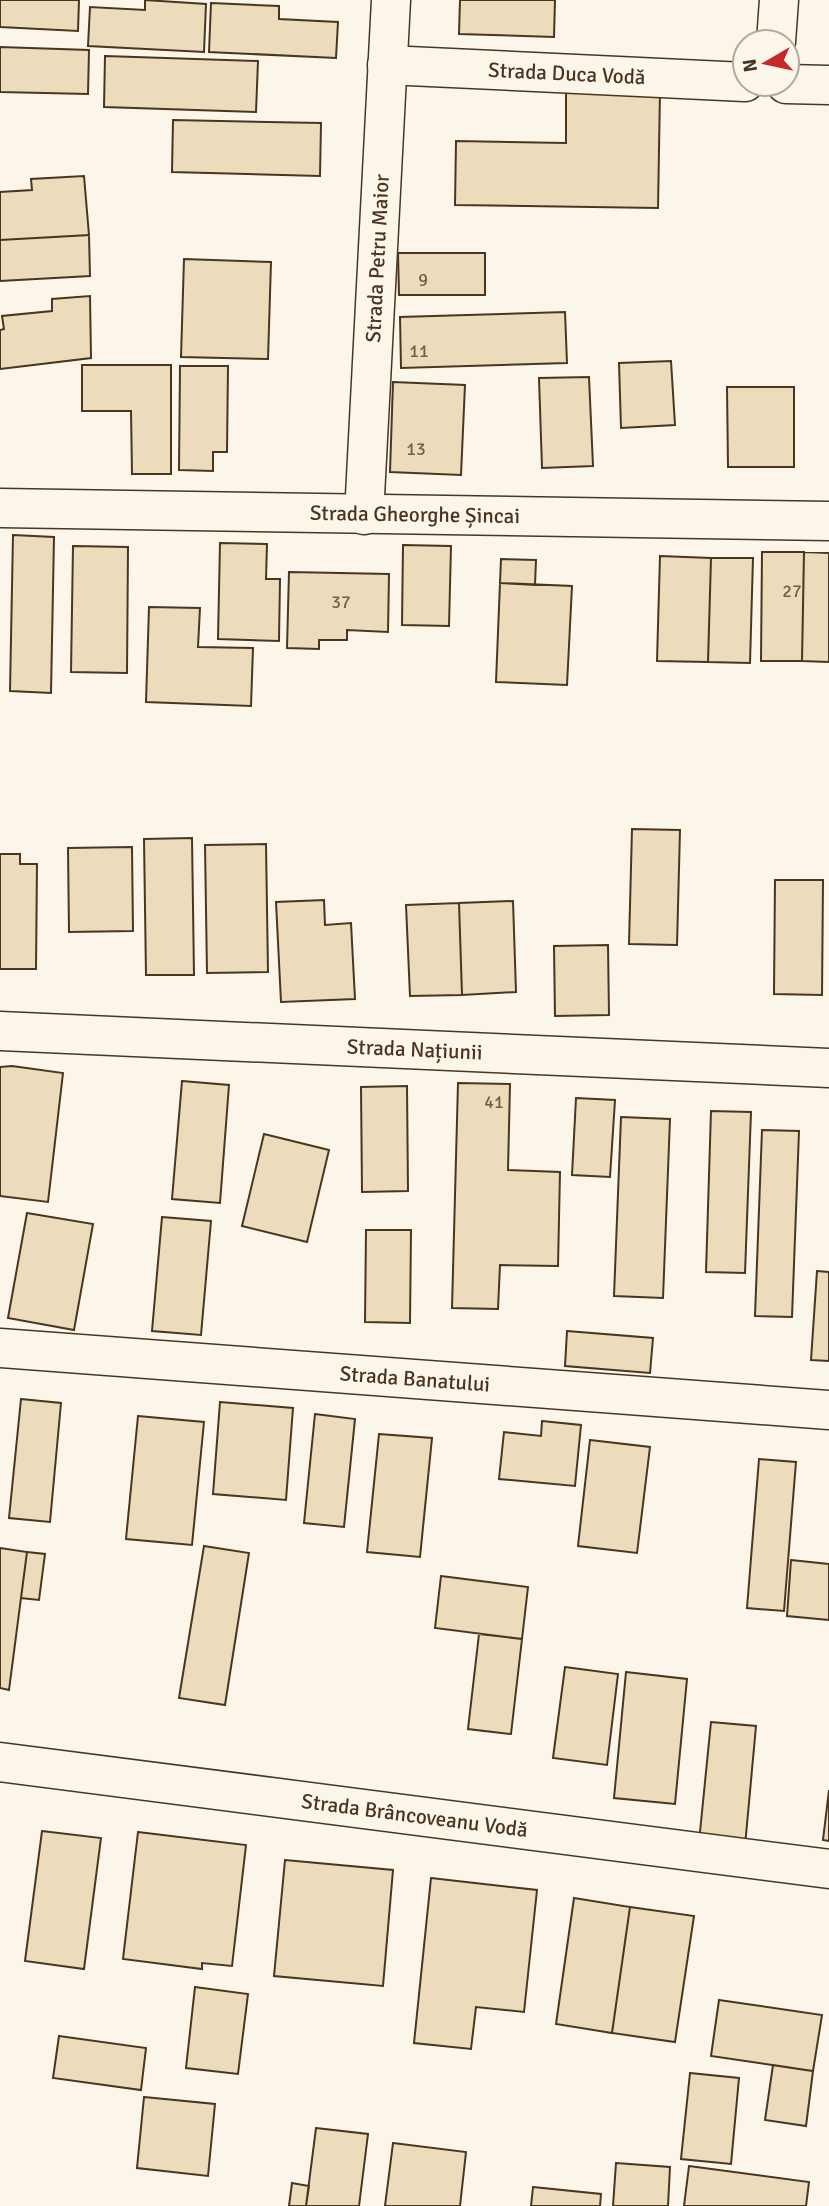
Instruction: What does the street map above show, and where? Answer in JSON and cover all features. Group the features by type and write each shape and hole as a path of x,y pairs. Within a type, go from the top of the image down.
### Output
{"street":[{"name":"Strada Petru Maior","path":"364,515 391,0"},
{"path":"777,28 779,0"},
{"name":"Strada Duca Vodă","path":"387,65 731,81"},
{"path":"801,84 829,85"},
{"name":"Strada Gheorghe Șincai","path":"0,508 829,521"},
{"name":"Strada Națiunii","path":"0,1031 829,1068"},
{"name":"Strada Banatului","path":"0,1348 829,1409"},
{"name":"Strada Brâncoveanu Vodă","path":"0,1762 829,1869"}],"building":[{"path":"0,0 79,0 78,31 0,27"},
{"path":"145,0 206,4 204,52 88,46 90,7 145,10"},
{"path":"460,0 555,0 554,37 459,34"},
{"path":"211,3 279,6 279,19 338,22 336,58 209,52"},
{"path":"0,47 89,50 88,94 0,92"},
{"path":"105,56 258,61 256,112 104,107"},
{"path":"566,90 660,92 658,208 455,205 456,141 566,143"},
{"path":"173,120 321,123 320,176 172,172"},
{"path":"84,176 89,235 0,240 0,192 32,190 31,179"},
{"path":"89,235 90,276 0,281 0,240"},
{"path":"398,253 485,253 485,295 399,295"},
{"path":"184,259 271,262 268,359 181,357"},
{"path":"90,296 91,358 0,369 0,330 4,329 2,316 52,311 52,299"},
{"path":"565,312 567,363 401,368 400,317"},
{"path":"671,361 675,425 621,428 619,363"},
{"path":"82,365 171,365 171,474 132,474 131,411 82,411"},
{"path":"180,366 228,366 227,452 213,452 213,471 179,470"},
{"path":"589,377 593,466 542,468 539,378"},
{"path":"393,382 465,385 461,475 390,472"},
{"path":"727,387 794,387 794,467 728,467"},
{"path":"13,535 54,537 51,693 10,691"},
{"path":"220,543 267,544 266,579 280,579 279,641 218,639"},
{"path":"403,545 451,546 449,626 402,625"},
{"path":"73,546 128,547 127,673 71,672"},
{"path":"762,552 804,552 802,661 761,661"},
{"path":"804,552 829,553 829,662 802,661"},
{"path":"660,556 711,558 708,662 657,661"},
{"path":"711,558 753,558 750,663 708,662"},
{"path":"501,559 536,560 535,585 500,583"},
{"path":"289,572 389,574 388,632 347,630 347,640 319,640 319,649 287,648"},
{"path":"500,583 572,586 567,685 496,682"},
{"path":"149,607 200,608 198,647 253,648 251,706 146,702"},
{"path":"632,829 680,830 677,945 629,944"},
{"path":"192,838 194,975 146,975 144,839"},
{"path":"266,844 268,972 207,973 205,845"},
{"path":"132,847 133,931 69,932 68,848"},
{"path":"0,854 20,854 20,864 37,864 36,969 0,969"},
{"path":"775,880 823,880 822,995 774,994"},
{"path":"324,900 325,925 351,923 355,999 281,1002 276,902"},
{"path":"513,901 516,992 462,995 459,903"},
{"path":"459,903 462,995 410,996 406,905"},
{"path":"608,945 609,1015 555,1016 554,946"},
{"path":"12,1066 63,1073 48,1202 0,1196 0,1067"},
{"path":"182,1081 229,1085 220,1203 172,1199"},
{"path":"458,1083 510,1084 508,1170 560,1172 558,1266 500,1265 498,1309 452,1308"},
{"path":"407,1086 408,1191 362,1192 361,1087"},
{"path":"576,1098 615,1100 610,1177 572,1175"},
{"path":"711,1111 751,1112 745,1273 706,1272"},
{"path":"621,1117 670,1119 663,1298 614,1296"},
{"path":"762,1130 799,1131 792,1317 755,1316"},
{"path":"264,1134 329,1150 307,1242 242,1226"},
{"path":"27,1213 93,1224 74,1330 8,1318"},
{"path":"162,1217 211,1221 201,1335 152,1331"},
{"path":"366,1230 411,1230 410,1323 365,1322"},
{"path":"817,1271 829,1272 829,1361 811,1360"},
{"path":"567,1331 653,1338 650,1373 565,1366"},
{"path":"21,1399 61,1403 50,1522 9,1518"},
{"path":"220,1402 293,1408 286,1500 213,1494"},
{"path":"315,1414 355,1419 344,1527 304,1523"},
{"path":"138,1416 204,1422 192,1545 126,1539"},
{"path":"542,1421 581,1425 575,1486 499,1479 504,1432 541,1436"},
{"path":"379,1434 432,1438 420,1557 367,1552"},
{"path":"590,1440 650,1447 637,1553 578,1546"},
{"path":"759,1459 796,1462 784,1611 747,1608"},
{"path":"204,1546 249,1553 225,1705 179,1698"},
{"path":"0,1548 27,1552 9,1690 0,1688"},
{"path":"27,1552 45,1554 39,1600 21,1598"},
{"path":"791,1560 829,1564 829,1620 787,1616"},
{"path":"441,1576 528,1587 522,1639 435,1628"},
{"path":"479,1634 522,1639 511,1734 468,1729"},
{"path":"565,1667 618,1674 607,1765 553,1758"},
{"path":"626,1672 687,1679 675,1804 614,1798"},
{"path":"711,1722 756,1726 745,1846 699,1842"},
{"path":"829,1790 829,1841 823,1840"},
{"path":"42,1831 101,1838 84,1969 25,1961"},
{"path":"138,1832 246,1845 232,1966 202,1963 202,1969 123,1959"},
{"path":"285,1860 393,1870 383,1986 274,1976"},
{"path":"431,1878 537,1890 524,2012 476,2007 471,2049 414,2043"},
{"path":"574,1898 630,1907 612,2033 556,2024"},
{"path":"630,1907 694,1916 675,2042 612,2033"},
{"path":"195,1987 248,1994 238,2074 186,2068"},
{"path":"719,2000 822,2015 813,2071 711,2056"},
{"path":"59,2036 146,2048 141,2090 53,2078"},
{"path":"773,2065 813,2071 806,2126 765,2120"},
{"path":"690,2073 739,2078 731,2164 681,2159"},
{"path":"144,2097 215,2104 208,2176 137,2168"},
{"path":"316,2128 368,2134 359,2206 306,2206"},
{"path":"393,2143 466,2152 460,2206 385,2206"},
{"path":"616,2163 670,2167 668,2206 613,2206"},
{"path":"689,2166 809,2182 806,2206 684,2206"},
{"path":"292,2183 309,2186 306,2206 289,2206"},
{"path":"533,2187 601,2194 600,2206 531,2206"}]}
